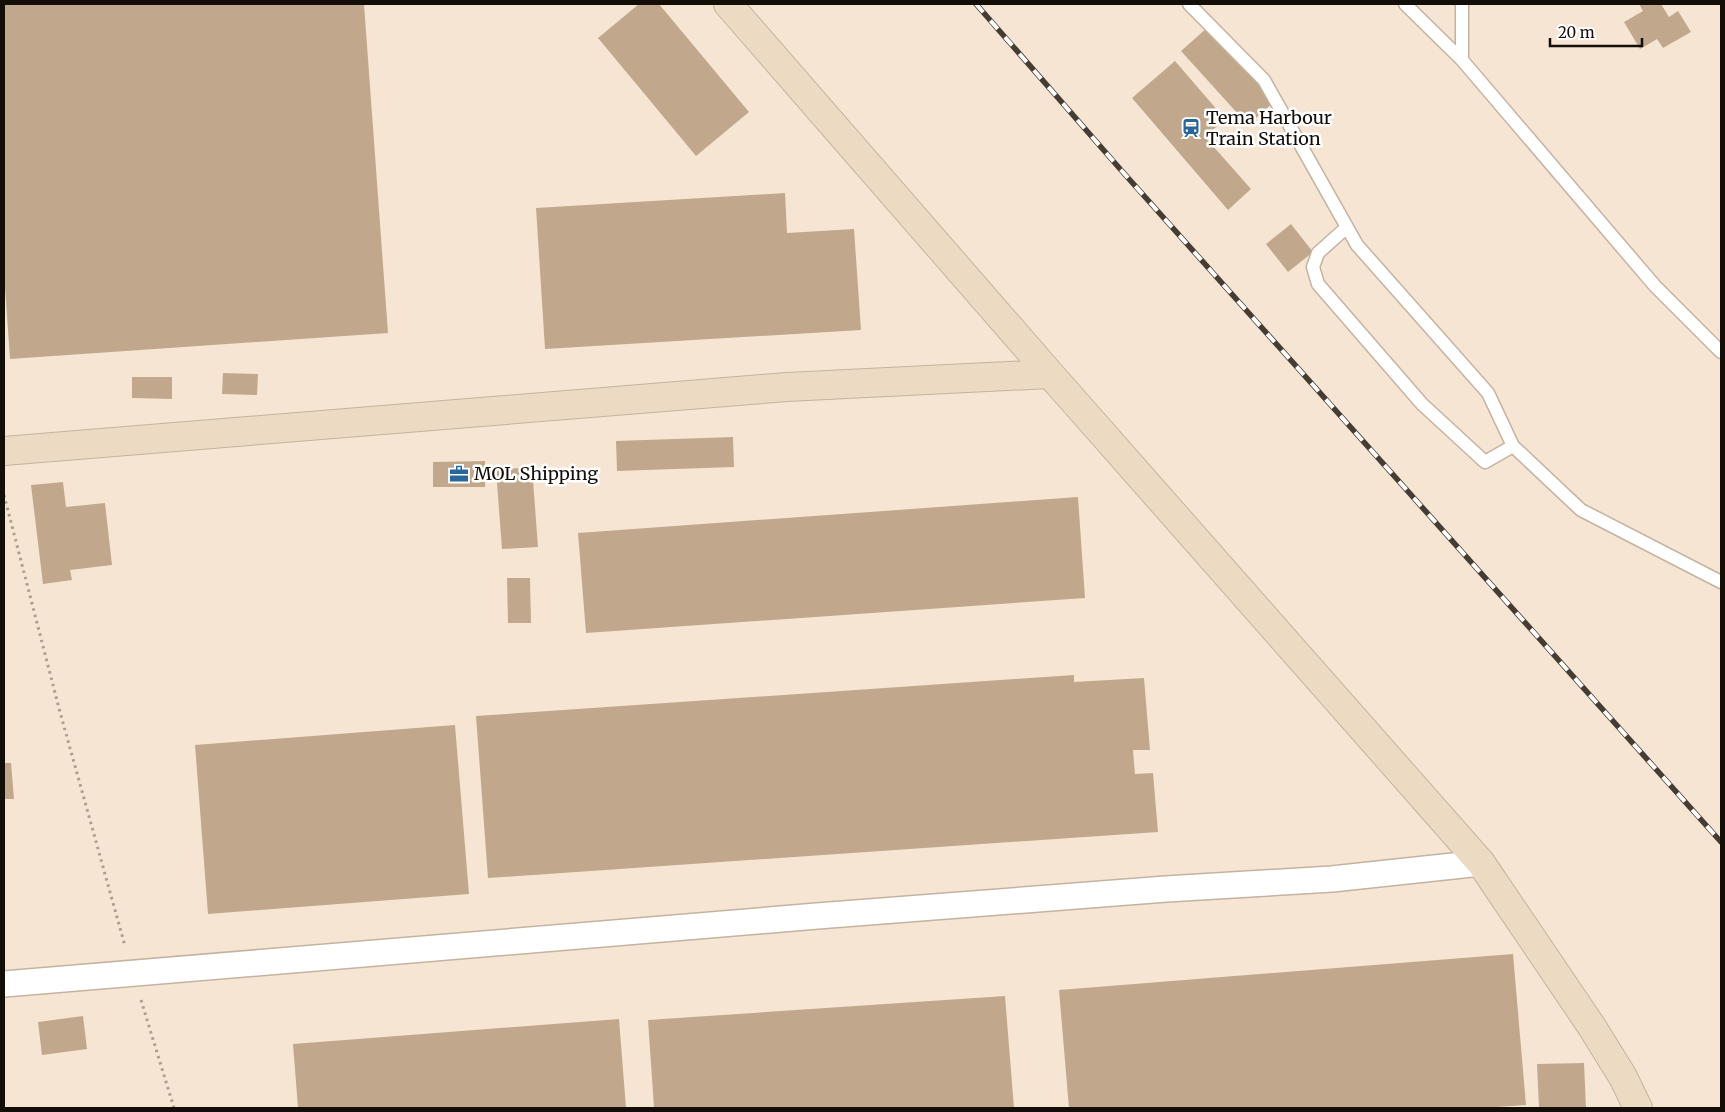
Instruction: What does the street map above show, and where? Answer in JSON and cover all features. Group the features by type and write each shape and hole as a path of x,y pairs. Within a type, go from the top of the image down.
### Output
{"main road":[{"path":"728,4 1050,374 1481,863 1592,1027 1623,1077 1638,1108"},
{"path":"4,451 786,387 1050,374"}],"street":[{"path":"4,984 807,917 1332,878 1481,863"}],"lane":[{"path":"1189,4 1264,80 1357,245 1488,393 1512,446 1581,510 1721,582"},
{"path":"1405,4 1462,60 1655,286 1719,344"},
{"path":"1462,4 1462,60"},
{"path":"1347,227 1318,253 1313,267 1318,284 1422,404 1485,462 1512,446"}],"path":[{"path":"4,495 60,712 133,974 174,1108"}],"building":[{"path":"4,4 364,4 388,333 10,359 4,273"},
{"path":"639,4 659,4 749,112 696,156 598,38"},
{"path":"1639,4 1661,4 1669,17 1678,11 1691,32 1663,48 1657,39 1640,49 1624,22 1643,11"},
{"path":"1208,27 1274,102 1248,125 1181,51"},
{"path":"1175,61 1225,119 1205,137 1251,189 1228,210 1132,98"},
{"path":"785,193 787,233 854,229 861,330 545,349 536,208"},
{"path":"1291,224 1313,252 1288,272 1266,244"},
{"path":"223,373 258,374 257,395 222,394"},
{"path":"132,377 172,377 172,399 132,398"},
{"path":"733,437 734,467 617,471 616,441"},
{"name":"MOL Shipping","path":"485,461 485,487 433,487 433,462"},
{"path":"532,467 538,547 502,549 496,470"},
{"path":"63,482 66,507 105,503 112,565 70,570 72,580 43,584 31,485"},
{"path":"1078,497 1085,598 586,633 578,533"},
{"path":"507,578 530,578 531,623 508,623"},
{"path":"1074,675 1074,682 1144,678 1150,750 1133,750 1135,774 1153,773 1158,832 488,878 476,716"},
{"path":"455,725 469,894 208,914 195,745"},
{"path":"4,763 11,763 14,799 4,799"},
{"path":"1513,954 1526,1105 1482,1108 1069,1108 1059,990"},
{"path":"1005,996 1014,1108 654,1108 648,1020"},
{"path":"83,1016 87,1049 42,1055 38,1022"},
{"path":"619,1019 626,1108 298,1108 293,1044"},
{"path":"1584,1063 1586,1108 1539,1108 1537,1064"}],"railway":[{"path":"976,4 1121,170 1721,842"}],"place":[{"name":"Tema Harbour Train Station","path":"1191,128"},
{"name":"MOL Shipping","path":"459,474"}]}
